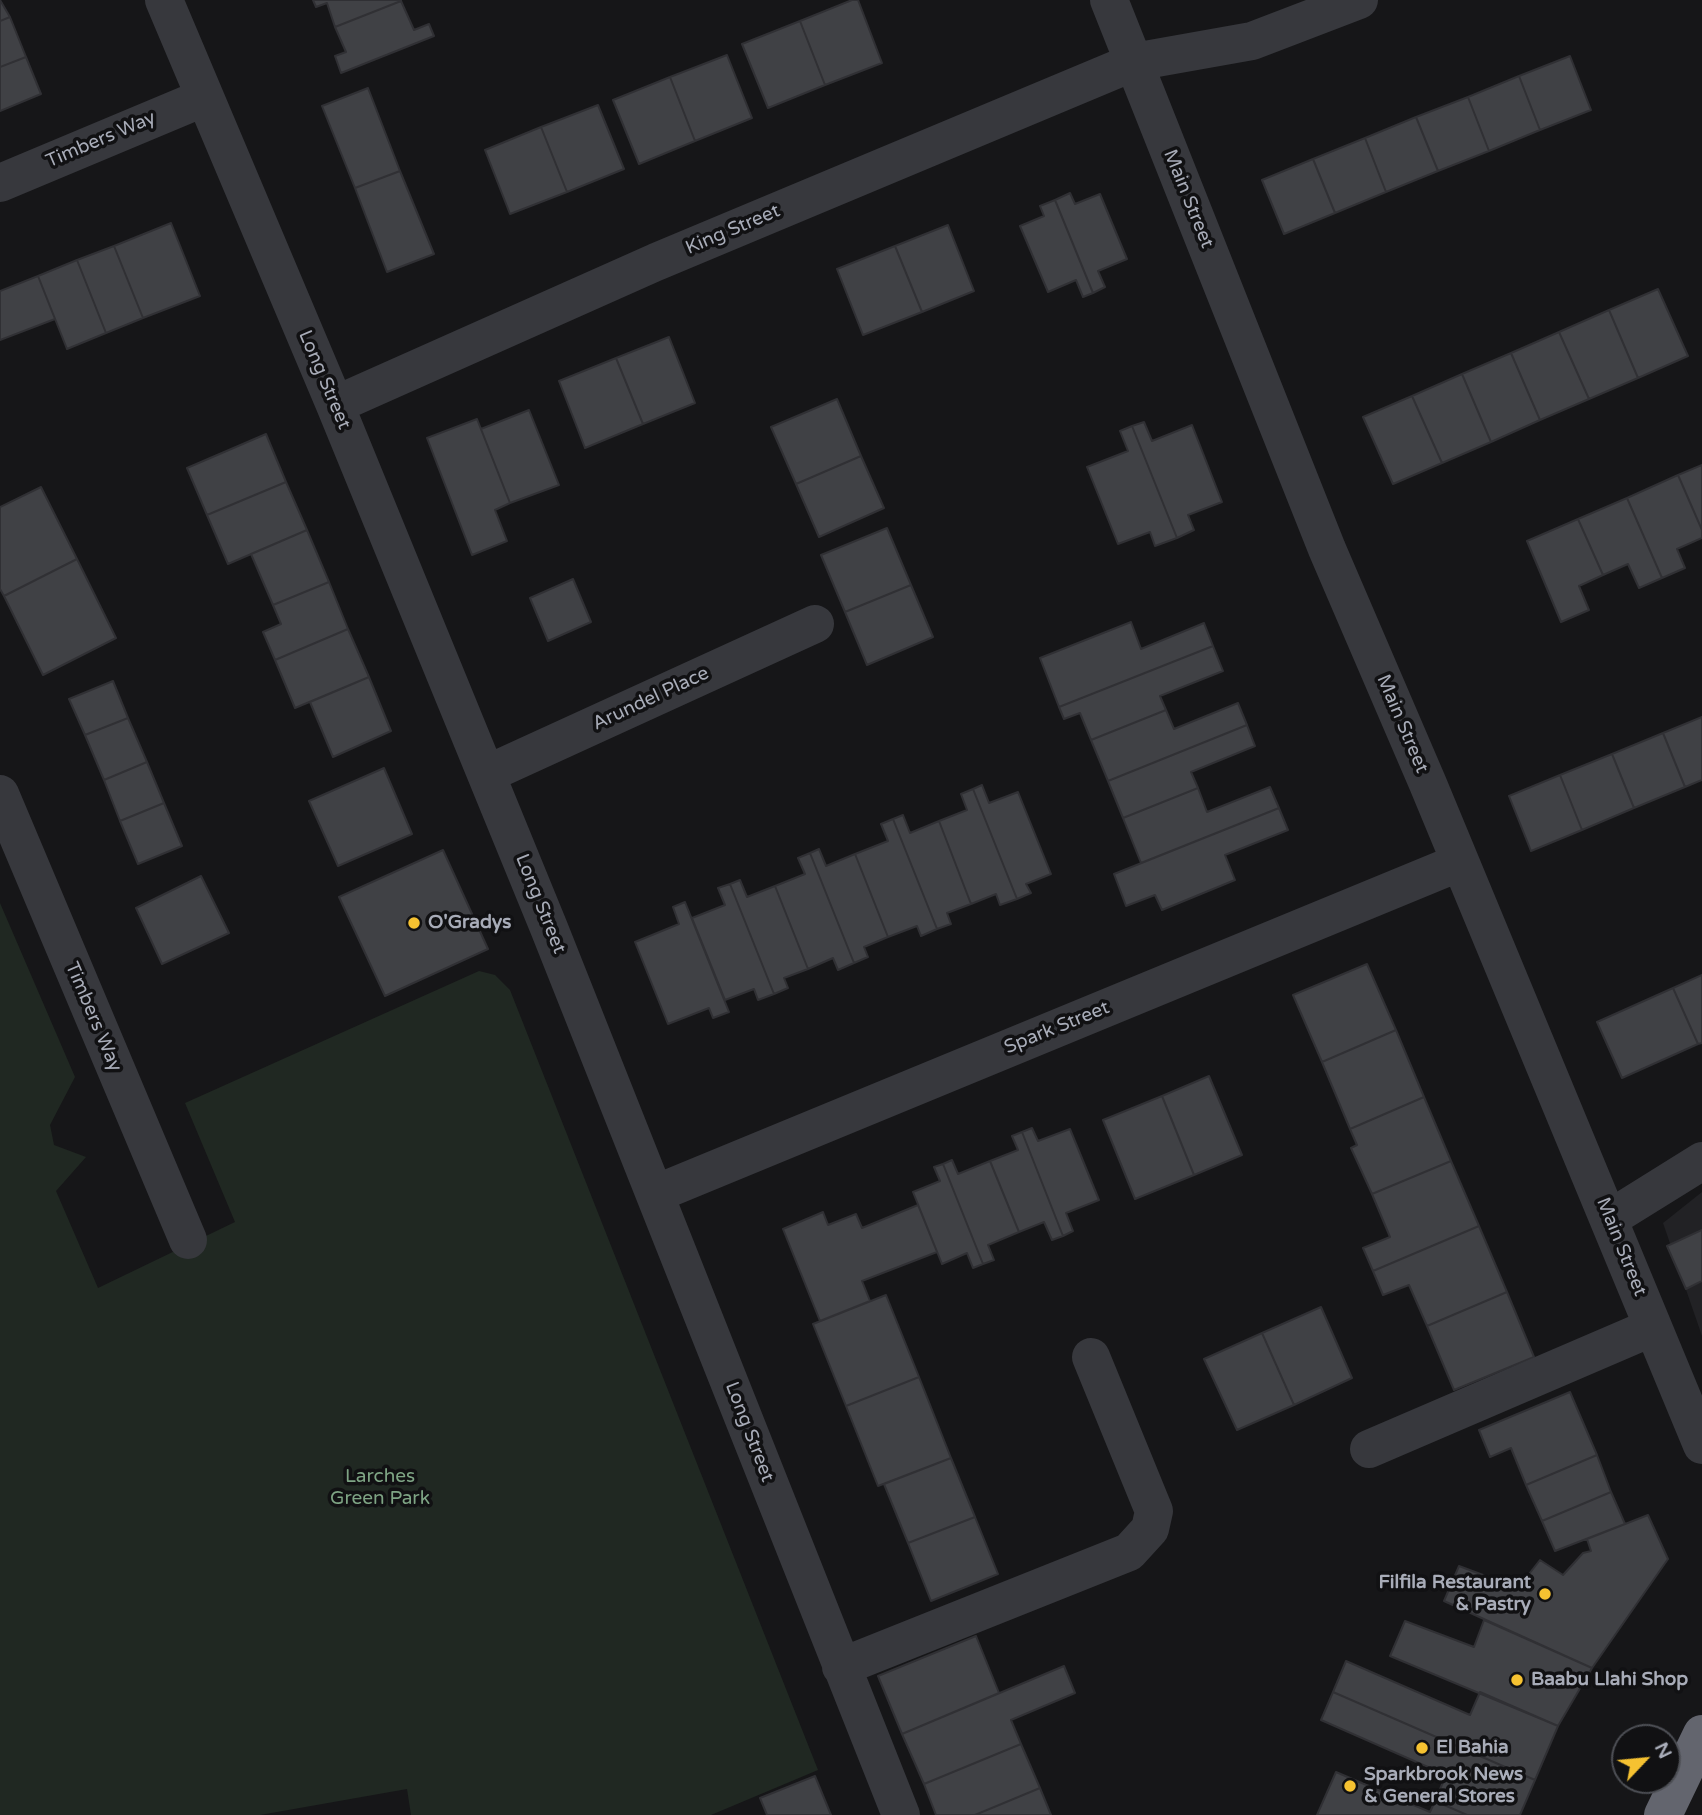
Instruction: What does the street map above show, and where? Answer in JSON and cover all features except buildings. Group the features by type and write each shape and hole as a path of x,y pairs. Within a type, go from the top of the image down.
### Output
{"highway":[{"path":"1666,1811 1702,1734"}],"street":[{"name":"Long Street","path":"164,0 487,774 901,1815"},
{"name":"Main Street","path":"1109,0 1327,549 1428,784 1458,863 1702,1445"},
{"name":"King Street","path":"335,405 656,262 1134,62 1252,41 1359,0"},
{"name":"Timbers Way","path":"0,183 203,98"},
{"name":"Arundel Place","path":"487,774 815,624"},
{"name":"Timbers Way","path":"0,794 188,1240"},
{"name":"Spark Street","path":"655,1194 1458,863"},
{"path":"1609,1219 1702,1161"},
{"path":"1369,1449 1653,1327"},
{"path":"841,1667 1129,1552 1150,1529 1154,1511 1091,1357"}],"shaded area":[{"path":"1702,1192 1702,1336 1663,1223"}],"green space":[{"name":"Larches Green Park","path":"0,903 75,1077 50,1125 54,1145 86,1157 56,1191 98,1288 235,1222 185,1103 479,971 495,975 510,990 818,1770 711,1815 411,1815 407,1789 260,1815 0,1815"}],"place":[{"name":"O'Gradys","path":"414,923"},
{"name":"Filfila Restaurant & Pastry","path":"1545,1594"},
{"name":"Baabu Llahi Shop","path":"1517,1680"},
{"name":"El Bahia","path":"1422,1748"},
{"name":"Sparkbrook News & General Stores","path":"1350,1786"}]}
